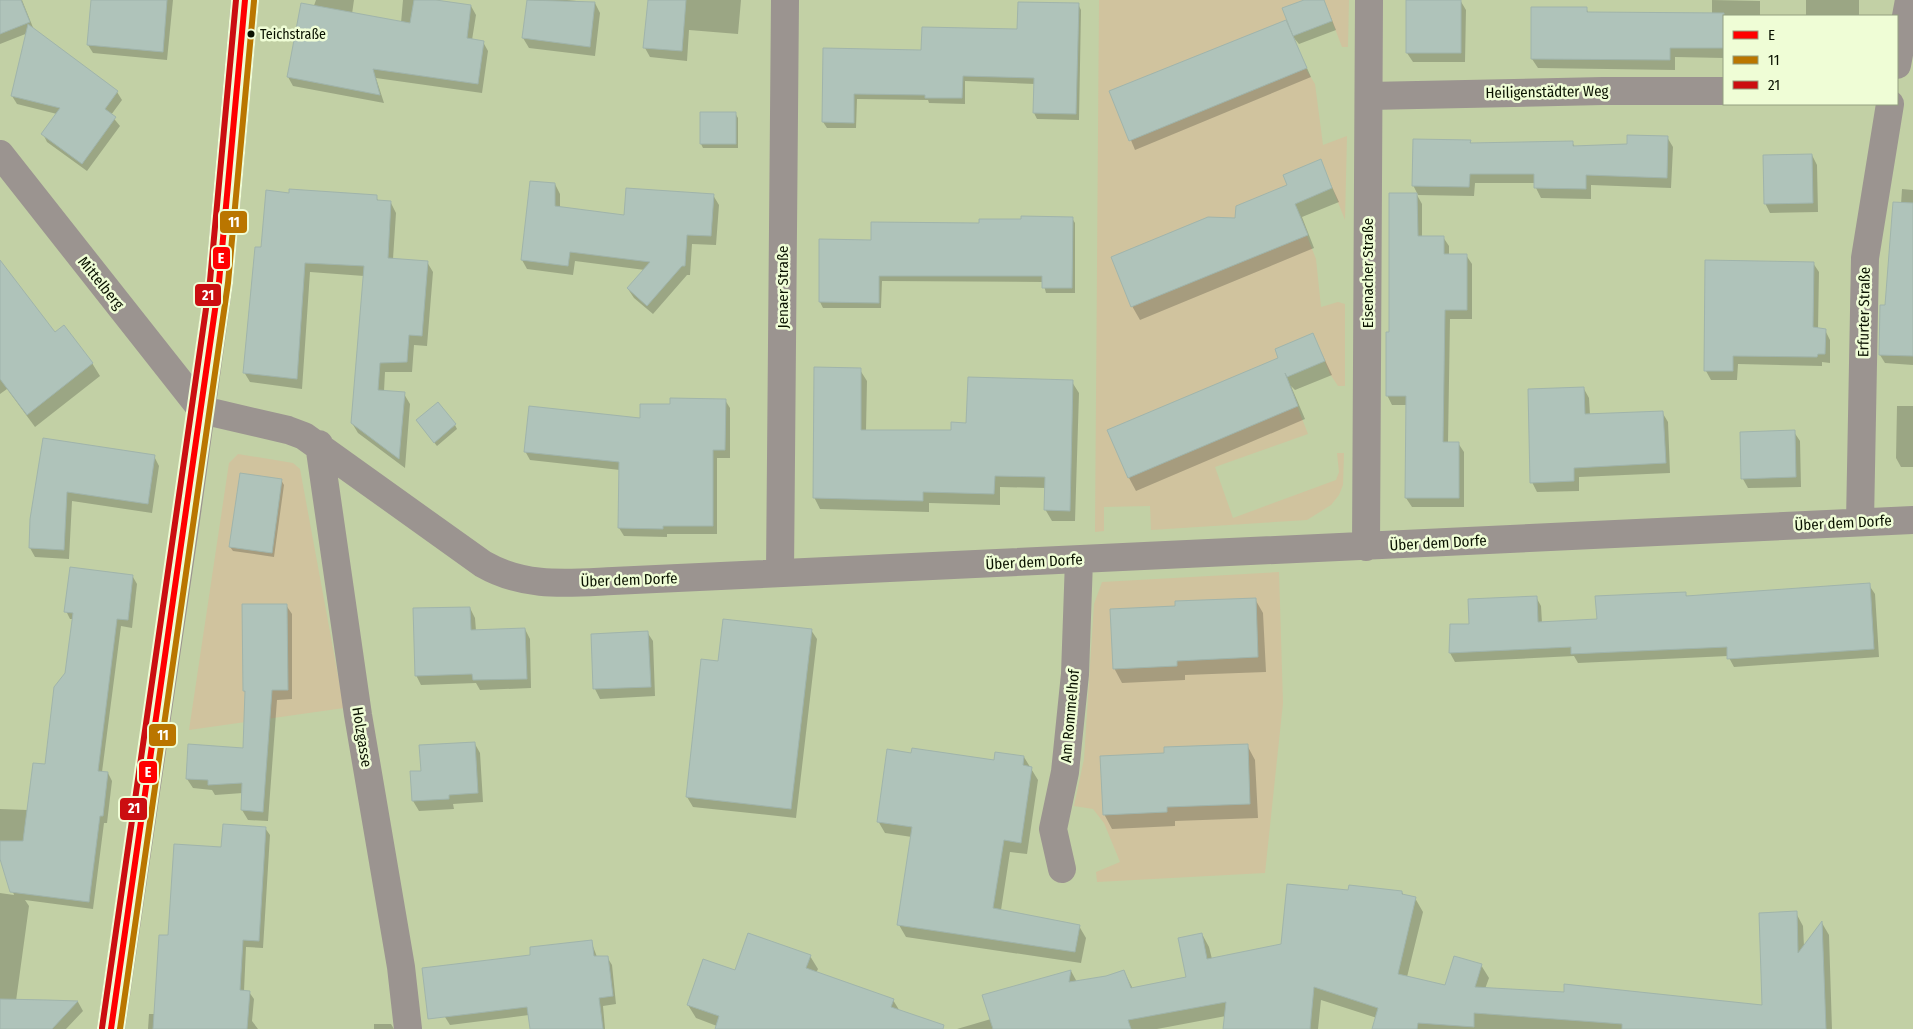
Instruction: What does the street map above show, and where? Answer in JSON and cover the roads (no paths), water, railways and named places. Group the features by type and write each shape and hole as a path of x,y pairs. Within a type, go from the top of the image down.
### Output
{"street":[{"path":"111,1029 219,282 245,0"},
{"name":"Jenaer Straße","path":"780,573 785,0"},
{"name":"Eisenacher Straße","path":"1366,547 1369,0"},
{"path":"1898,60 1909,0"},
{"name":"Heiligenstädter Weg","path":"1369,96 1603,91 1723,91"},
{"name":"Erfurter Straße","path":"1860,522 1865,258 1890,105"},
{"name":"Mittelberg","path":"0,154 202,410"},
{"name":"Über dem Dorfe","path":"202,410 288,430 319,444 483,564 499,573 523,580 561,583 1366,547 1913,520"},
{"name":"Holzgasse","path":"319,444 360,724 401,967 408,1029"},
{"name":"Am Rommelhof","path":"1062,869 1053,829 1065,772 1073,692 1079,560"}],"place":[{"name":"Teichstraße","path":"251,34"}]}
